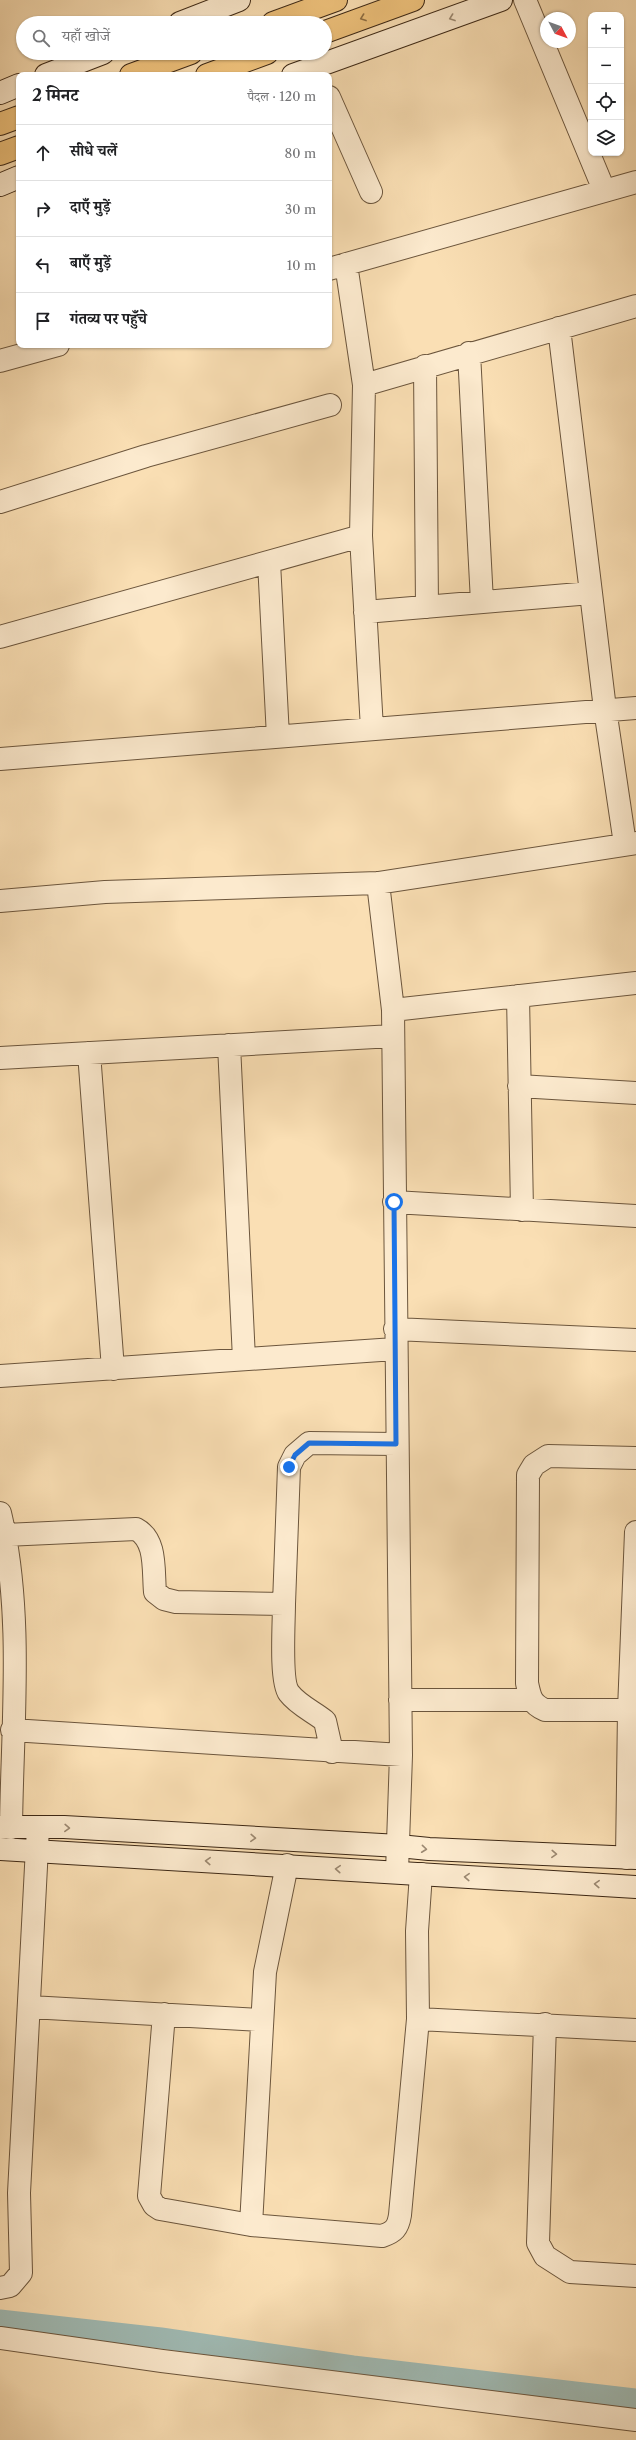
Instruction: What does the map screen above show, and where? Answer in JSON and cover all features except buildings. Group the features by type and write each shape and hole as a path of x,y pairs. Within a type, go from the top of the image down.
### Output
{"highway":[{"path":"292,16 336,0"},
{"path":"332,29 413,0"},
{"path":"139,72 172,60"},
{"path":"215,72 248,60"},
{"path":"0,124 16,118"},
{"path":"0,154 16,148"}],"street":[{"path":"198,16 239,0"},
{"path":"318,71 502,0"},
{"path":"525,0 604,190"},
{"path":"54,72 85,60"},
{"path":"0,93 16,86"},
{"path":"332,104 371,192"},
{"path":"0,185 16,178"},
{"path":"372,729 361,536 364,385 338,266 636,182"},
{"path":"364,385 425,366 636,306"},
{"path":"0,901 104,892 378,883 630,844 605,709 559,328"},
{"path":"0,361 47,348"},
{"path":"470,354 482,602"},
{"path":"425,366 427,607"},
{"path":"0,502 146,456 330,405"},
{"path":"0,637 361,536"},
{"path":"269,562 278,737"},
{"path":"366,612 591,593"},
{"path":"0,759 605,709 636,708"},
{"path":"378,883 393,1010 396,1444 400,1700 399,1846 397,1872"},
{"path":"393,1010 636,983"},
{"path":"518,996 522,1210"},
{"path":"0,1058 393,1036"},
{"path":"229,1045 244,1359"},
{"path":"89,1053 113,1368"},
{"path":"519,1086 636,1093"},
{"path":"394,1202 636,1216"},
{"path":"0,1376 244,1359 395,1339 636,1340"},
{"path":"332,1752 325,1721 306,1708 287,1689 284,1677 284,1604 289,1467 295,1455 309,1443 396,1444"},
{"path":"632,1710 545,1710 536,1706 531,1700 527,1683 528,1476 534,1465 548,1456 636,1458"},
{"path":"0,1513 5,1535 14,1632 12,1730 5,1828 64,1827 399,1846 428,1850 631,1858 632,1710 636,1532"},
{"path":"5,1535 136,1529 143,1533 151,1543 155,1592 164,1599 176,1602 284,1604"},
{"path":"400,1700 531,1700"},
{"path":"12,1730 332,1752 400,1755"},
{"path":"0,2288 10,2286 21,2273 10,2192 30,2007 38,1828"},
{"path":"0,1849 636,1887"},
{"path":"251,2225 265,1972 287,1865"},
{"path":"164,2014 149,2196 160,2209 251,2225 382,2236 394,2232 399,2224 418,2019 417,1931 421,1874"},
{"path":"30,2007 262,2020"},
{"path":"418,2019 545,2024 636,2030"},
{"path":"545,2024 538,2242 545,2256 570,2272 636,2276"},
{"path":"0,2338 162,2361 636,2420"}],"waterway":[{"path":"0,2320 161,2338 353,2366 636,2399"}],"route":[{"path":"289,1467 295,1455 309,1443 396,1444 394,1202"}]}
